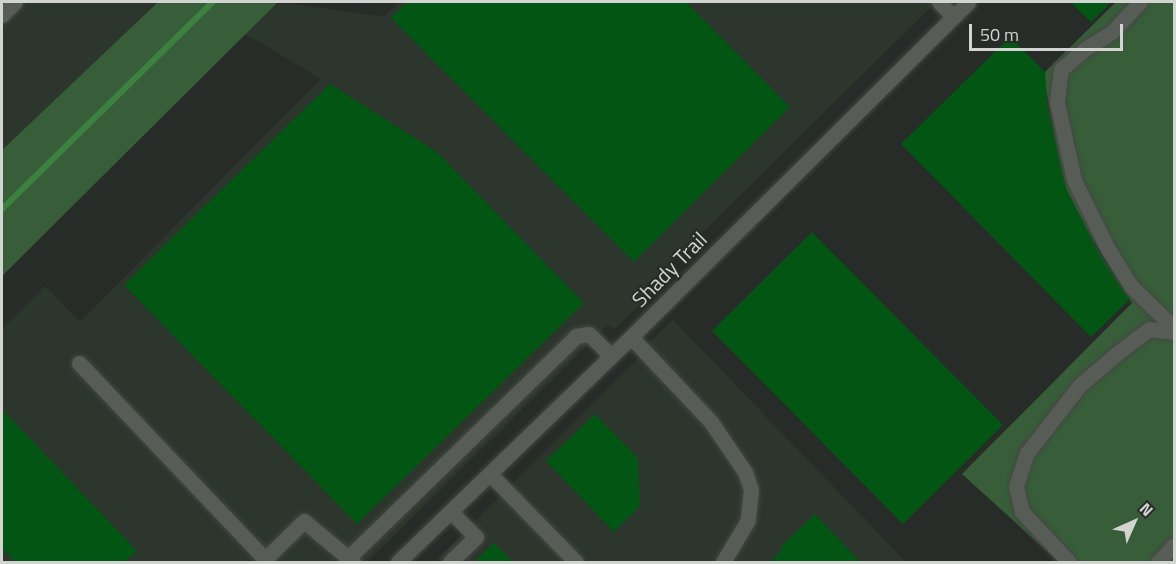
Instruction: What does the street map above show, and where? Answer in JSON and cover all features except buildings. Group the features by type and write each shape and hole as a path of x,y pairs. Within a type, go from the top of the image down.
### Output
{"street":[{"path":"2,15 15,2"},
{"path":"939,2 953,16"},
{"name":"Shady Trail","path":"409,559 451,512 631,337 968,2"},
{"path":"1140,2 1112,32 1085,49 1061,69 1057,102 1074,180 1103,240 1131,286 1174,330"},
{"path":"1069,562 1023,512 1016,486 1027,453 1080,385 1120,351 1149,329 1174,330"},
{"path":"79,363 264,559 304,521 350,560 576,336 589,334 611,356"},
{"path":"631,337 711,422 745,472 751,489 748,519 723,562"},
{"path":"490,474 576,562"},
{"path":"450,562 476,537 451,512"},
{"path":"1158,562 1174,545"}],"shaded area":[{"path":"2,2 158,2 2,150"},
{"path":"171,2 255,8 287,3 384,17 399,2 936,2 650,284 655,292 614,329 608,325 367,562 2,562 2,329 45,286 80,322 321,79 257,40"},
{"path":"673,320 906,562 434,562 637,360 646,345"}],"green space":[{"path":"158,2 278,2 2,276 2,150"},
{"path":"1116,2 1174,2 1174,562 1059,562 962,474 1132,303 1066,195 1043,74"}],"waterway":[{"path":"2,209 213,2"}]}
